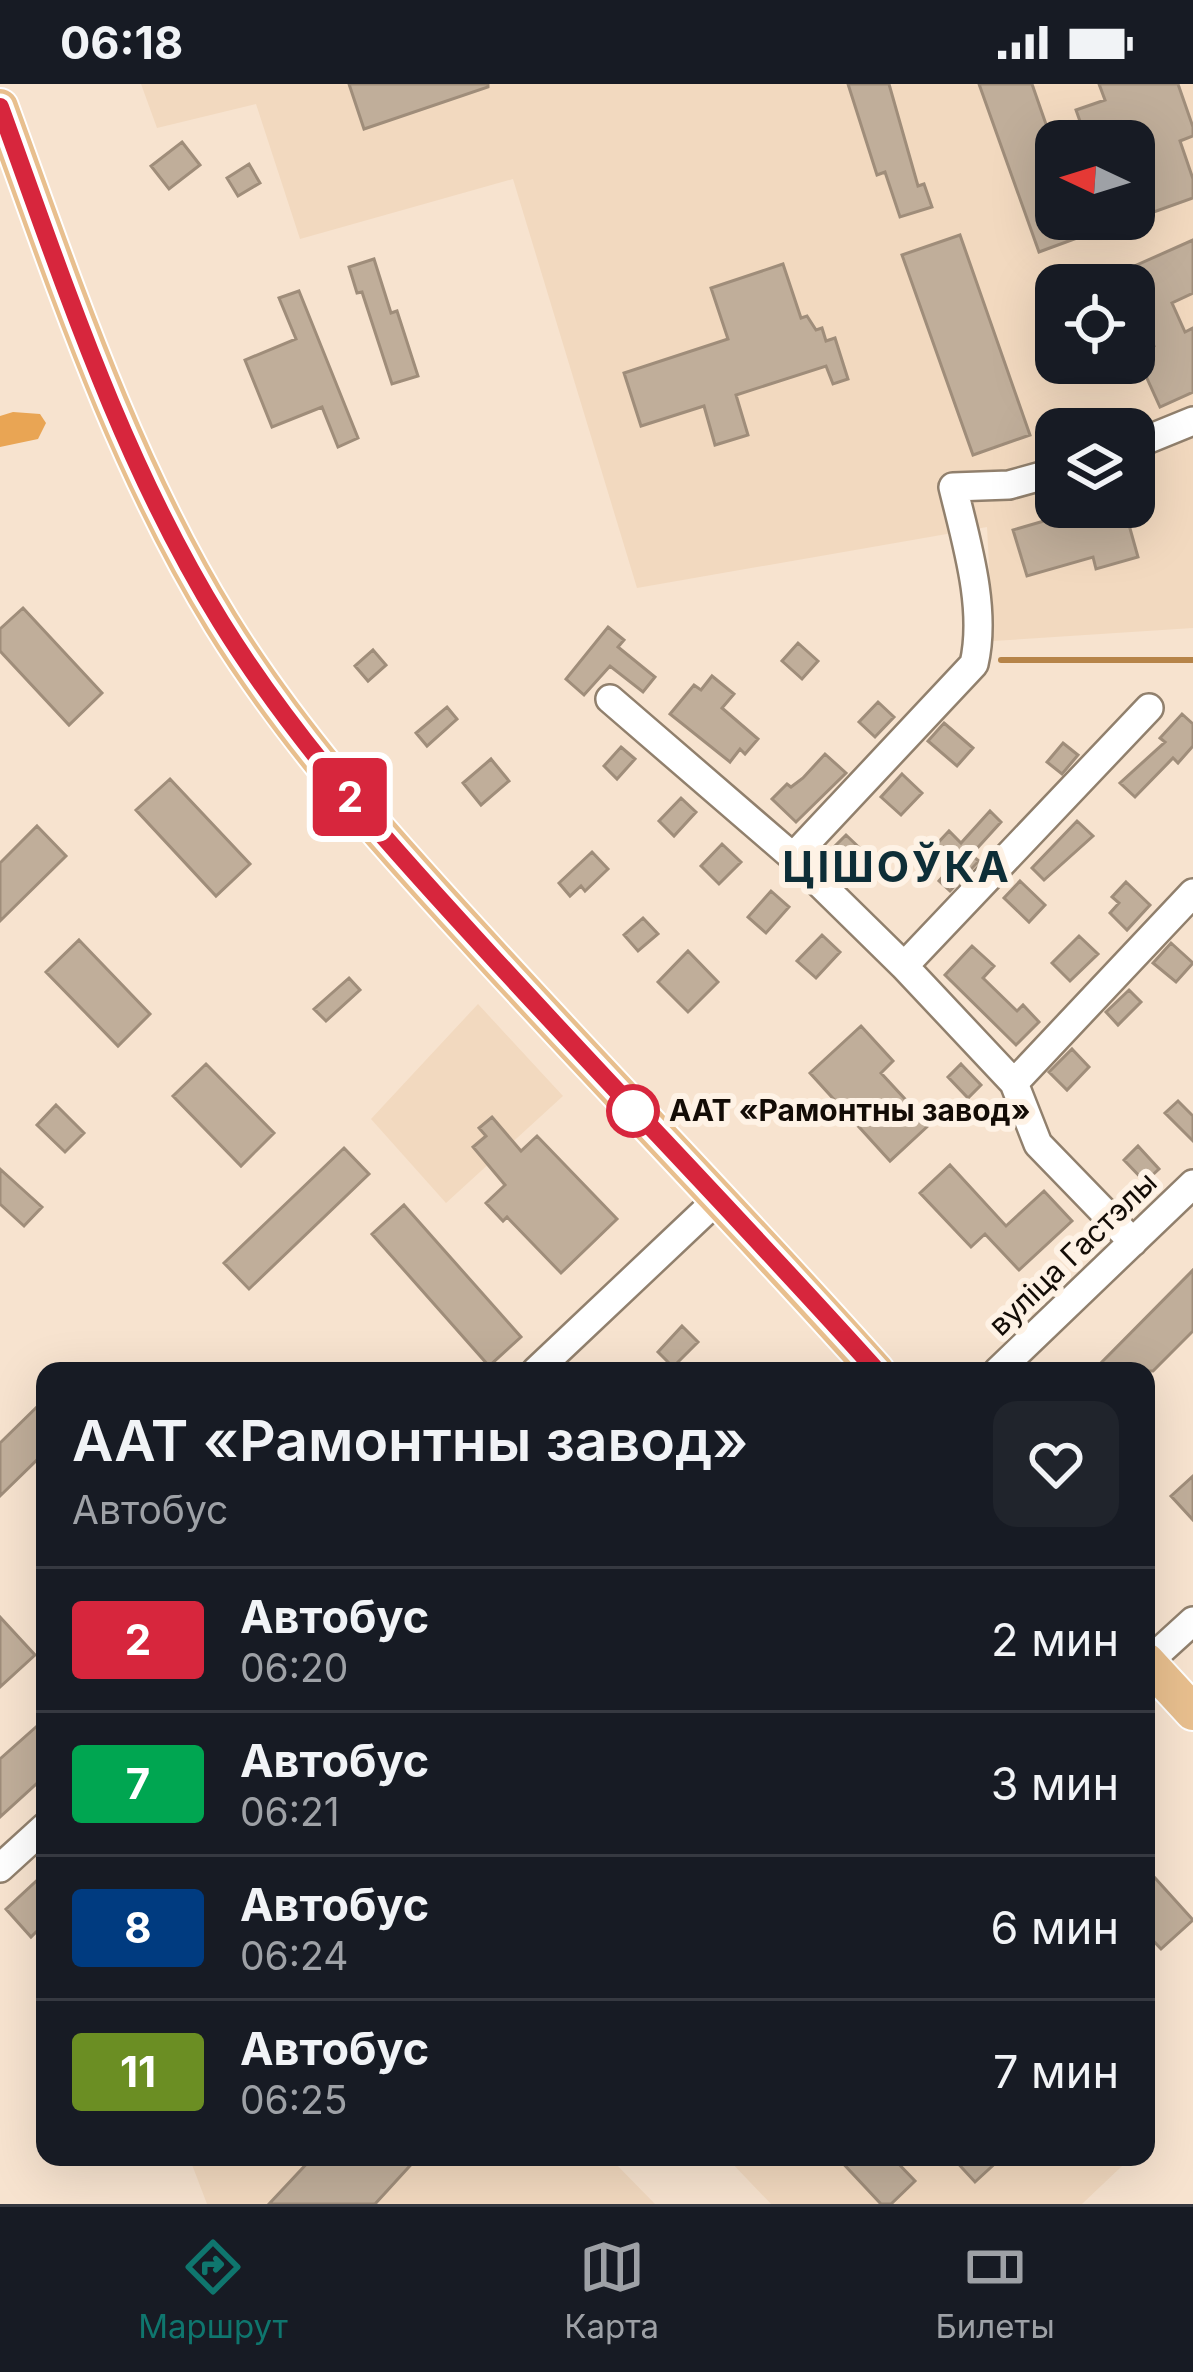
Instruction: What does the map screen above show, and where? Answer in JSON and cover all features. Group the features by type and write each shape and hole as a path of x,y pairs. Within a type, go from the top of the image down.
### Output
{"main road":[{"path":"0,107 135,463 222,624 276,702 400,855 868,1362"},
{"path":"1155,1670 1193,1712"}],"street":[{"path":"1155,436 1193,421"},
{"path":"793,857 974,664 979,642 953,487 1035,477"},
{"path":"610,698 793,857 904,965 1014,1083 1039,1144 1133,1242"},
{"path":"904,965 1149,708"},
{"path":"1014,1083 1193,893"},
{"name":"вуліца Гастэлы","path":"1007,1362 1193,1184"},
{"path":"546,1362 717,1200"},
{"path":"1155,1654 1193,1621"},
{"path":"0,1868 36,1834"}],"shaded area":[{"path":"141,84 1193,84 1193,628 993,641 987,527 637,588 513,179 300,239 256,104 157,128"},
{"path":"40,414 46,423 38,439 0,447 0,416"},
{"path":"478,1004 563,1096 446,1203 371,1119"},
{"path":"193,2166 618,2166 655,2204 207,2204"},
{"path":"735,2166 1122,2166 1082,2204 771,2204"}],"building":[{"path":"349,84 488,84 488,87 364,129"},
{"path":"848,84 889,84 918,186 924,184 932,207 900,217 885,172 877,175"},
{"path":"979,84 1032,84 1045,120 1035,120 1035,240 1071,240 1039,252"},
{"path":"1099,84 1178,84 1193,127 1193,136 1180,141 1193,179 1193,198 1155,212 1155,120 1080,120 1076,110 1105,100"},
{"path":"182,142 200,165 169,189 151,166"},
{"path":"249,164 260,183 238,196 227,178"},
{"path":"960,235 1030,435 973,455 902,255"},
{"path":"1193,240 1193,293 1172,303 1185,332 1193,328 1193,392 1160,407 1150,384 1155,384 1155,264 1139,264"},
{"path":"374,259 418,376 392,384 349,267"},
{"path":"783,264 801,318 807,316 816,330 822,328 826,341 835,338 848,379 833,384 826,366 736,395 748,435 715,445 704,406 641,426 624,373 728,339 711,288"},
{"path":"299,291 358,438 338,447 322,407 272,427 245,360 296,339 279,298"},
{"path":"1035,524 1035,528 1130,528 1138,557 1096,569 1093,557 1027,576 1013,530"},
{"path":"23,608 102,693 69,725 0,651 0,629"},
{"path":"608,627 624,640 618,647 655,677 643,692 610,666 584,695 566,679"},
{"path":"798,643 818,661 802,679 782,661"},
{"path":"373,650 386,665 368,681 355,666"},
{"path":"712,676 734,694 722,708 758,739 745,754 740,749 730,762 670,714 694,685 701,690"},
{"path":"878,702 894,717 875,737 859,722"},
{"path":"447,707 457,719 427,746 416,733"},
{"path":"1182,714 1193,724 1193,746 1178,763 1173,758 1135,797 1120,783 1165,742 1160,738"},
{"path":"944,723 973,748 957,766 928,741"},
{"path":"1063,743 1078,755 1062,774 1047,762"},
{"path":"621,747 635,759 617,779 604,766"},
{"path":"825,754 846,773 796,822 772,799 787,784 791,787 803,778"},
{"path":"491,759 509,781 481,805 463,783"},
{"path":"902,774 922,793 901,815 881,797"},
{"path":"170,779 250,864 216,896 136,810"},
{"path":"681,798 696,812 674,836 659,821"},
{"path":"990,811 1001,822 971,855 979,861 950,891 939,881 953,865 934,847 949,831 961,843"},
{"path":"1077,821 1093,836 1044,880 1032,868"},
{"path":"37,826 66,856 0,921 0,863"},
{"path":"846,835 868,856 856,868 834,847"},
{"path":"722,844 741,862 719,884 701,866"},
{"path":"592,852 608,869 585,891 581,886 570,896 559,883"},
{"path":"1020,881 1045,905 1029,922 1004,898"},
{"path":"1126,882 1150,905 1127,930 1110,913 1119,903 1112,897"},
{"path":"771,891 789,907 766,933 748,917"},
{"path":"643,918 658,934 638,951 624,935"},
{"path":"822,935 840,952 816,978 797,961"},
{"path":"1079,936 1098,954 1070,981 1052,963"},
{"path":"79,940 150,1014 118,1046 46,972"},
{"path":"1171,943 1193,963 1176,982 1153,963"},
{"path":"972,946 994,966 983,978 1017,1011 1023,1005 1039,1022 1016,1045 945,975"},
{"path":"688,951 718,982 688,1012 658,982"},
{"path":"349,978 360,990 326,1021 314,1009"},
{"path":"1129,990 1141,1002 1118,1025 1106,1012"},
{"path":"861,1026 893,1061 881,1073 929,1125 890,1161 810,1073"},
{"path":"1072,1049 1089,1067 1067,1090 1049,1072"},
{"path":"206,1064 274,1133 241,1166 173,1096"},
{"path":"961,1064 981,1085 968,1098 948,1077"},
{"path":"1178,1101 1193,1116 1193,1141 1165,1113"},
{"path":"56,1105 84,1133 65,1152 37,1125"},
{"path":"492,1117 521,1151 537,1136 617,1219 561,1273 507,1217 503,1221 486,1203 505,1185 473,1147 486,1136 479,1128"},
{"path":"1138,1146 1159,1169 1145,1182 1124,1160"},
{"path":"344,1148 369,1174 249,1289 224,1263"},
{"path":"950,1165 1006,1226 1044,1191 1072,1221 1019,1270 985,1234 971,1247 920,1193"},
{"path":"0,1169 42,1207 24,1226 0,1204"},
{"path":"404,1205 521,1337 493,1362 485,1362 372,1234"},
{"path":"1193,1270 1193,1331 1155,1369 1155,1362 1102,1362"},
{"path":"682,1326 698,1342 678,1362 668,1362 658,1352"},
{"path":"36,1408 36,1461 0,1496 0,1443"},
{"path":"1193,1476 1193,1520 1171,1496"},
{"path":"0,1617 35,1655 0,1687"},
{"path":"36,1727 36,1784 0,1817 0,1759"},
{"path":"1155,1878 1193,1920 1161,1949 1155,1943"},
{"path":"36,1881 36,1932 31,1937 6,1909"},
{"path":"305,2166 410,2166 375,2204 269,2204"},
{"path":"845,2166 901,2166 915,2181 891,2204 881,2204"},
{"path":"960,2166 992,2166 975,2182"}],"waterway":[{"path":"1001,660 1193,660"}],"bus line":[{"name":"2","path":"0,107 135,463 222,624 276,702 414,871 869,1362"}],"place":[{"name":"ААТ «Рамонтны завод»","path":"633,1111"}],"district":[{"name":"ЦІШОЎКА","path":"897,867"}]}
